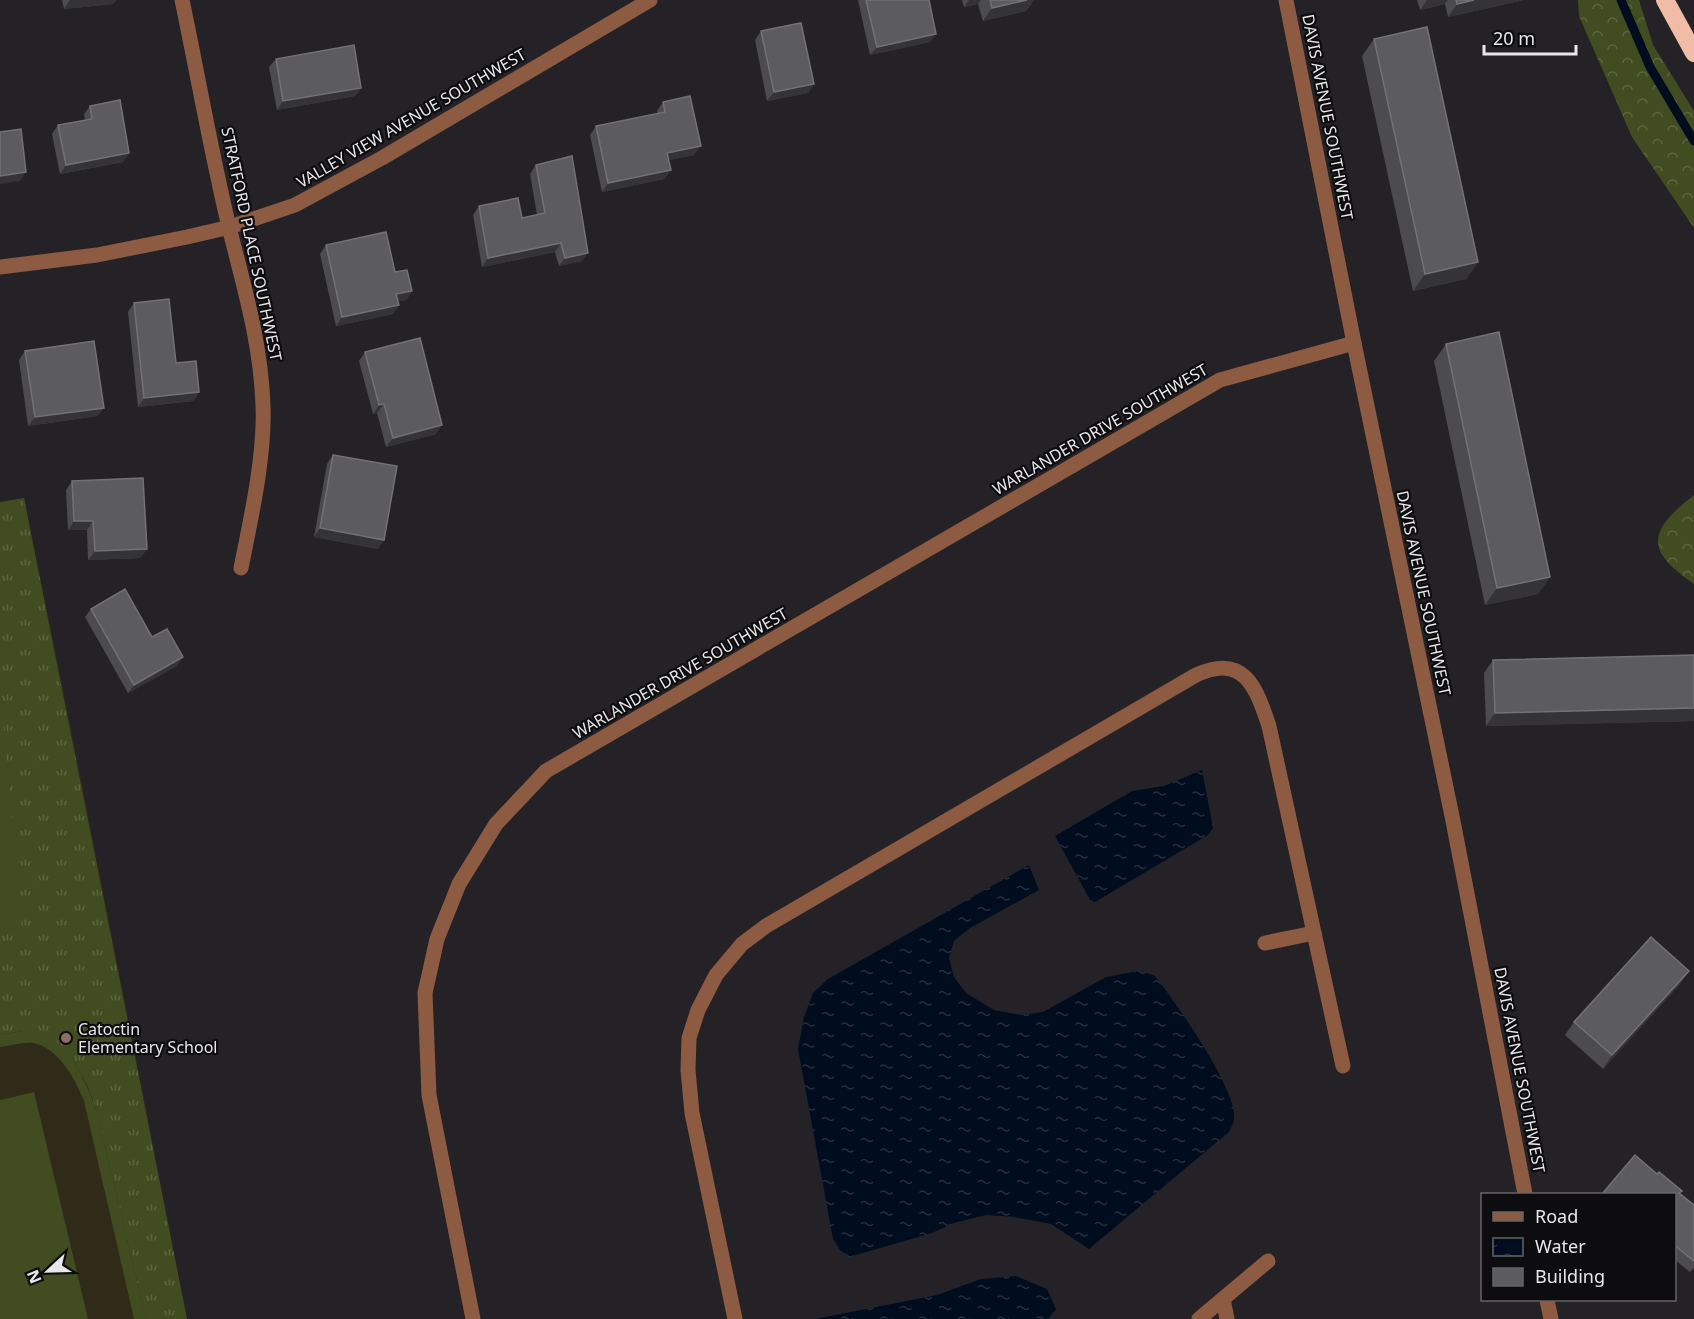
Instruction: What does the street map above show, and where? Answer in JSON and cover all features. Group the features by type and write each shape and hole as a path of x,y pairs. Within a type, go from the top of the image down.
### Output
{"highway":[{"path":"1665,0 1694,53"}],"street":[{"name":"STRATFORD PLACE SOUTHWEST","path":"182,0 230,227 259,348 264,407 259,466 241,568"},
{"name":"VALLEY VIEW AVENUE SOUTHWEST","path":"0,267 97,255 230,227 295,205 382,158 650,0"},
{"name":"DAVIS AVENUE SOUTHWEST","path":"1286,0 1453,821 1525,1193"},
{"name":"WARLANDER DRIVE SOUTHWEST","path":"473,1319 429,1095 425,993 437,939 459,884 496,824 546,771 1220,380 1354,343"},
{"path":"735,1319 692,1113 688,1070 689,1038 698,1010 717,975 742,944 766,926 1212,668 1230,668 1247,677 1259,694 1269,726 1343,1066"},
{"path":"1265,943 1314,933"},
{"path":"1199,1319 1268,1261"},
{"path":"1224,1299 1227,1319"},
{"path":"1547,1301 1551,1319"}],"shaded area":[{"name":"Catoctin Elementary School","path":"24,498 187,1319 0,1319 0,502"}],"green space":[{"path":"1578,0 1639,0 1653,45 1694,111 1694,228 1632,137 1579,16"},
{"path":"1694,495 1694,584 1666,561 1658,540 1668,519"},
{"name":"Catoctin Elementary School","path":"24,498 187,1319 146,1319 96,1109 87,1085 74,1062 22,1031 0,1035 0,502"},
{"path":"0,686 22,929 0,933"},
{"path":"34,1031 52,1038 69,1054 87,1087 96,1109 146,1319 134,1319 84,1101 71,1074 51,1051 33,1043 0,1047 0,1035"},
{"path":"34,1092 88,1319 0,1319 0,1100"}],"water":[{"path":"1202,770 1213,828 1208,835 1095,902 1090,900 1055,836 1132,791 1164,786"},
{"path":"1029,865 1039,890 970,928 954,941 949,958 954,977 966,993 994,1010 1021,1015 1043,1012 1106,977 1137,971 1154,975 1189,1024 1216,1068 1233,1106 1232,1126 1229,1132 1089,1249 1051,1224 1014,1217 986,1215 849,1257 840,1250 833,1239 798,1049 804,1017 813,993 828,979"},
{"path":"1016,1276 1047,1289 1056,1309 1048,1319 815,1319 937,1295 981,1279"}],"building":[{"path":"866,0 929,0 936,34 877,47"},
{"path":"990,0 1027,0 992,8"},
{"path":"1456,0 1474,0 1457,4"},
{"path":"801,23 814,84 774,92 761,31"},
{"path":"1427,27 1478,262 1425,274 1374,39"},
{"path":"354,45 361,88 283,101 276,59"},
{"path":"690,96 701,146 667,153 671,170 608,183 596,126 665,112 663,102"},
{"path":"120,100 129,153 66,165 58,125 92,119 90,106"},
{"path":"21,129 26,172 0,176 0,132"},
{"path":"572,156 588,253 565,258 561,243 488,258 479,206 518,198 522,218 545,213 536,165"},
{"path":"386,232 395,272 407,270 412,291 396,294 399,305 342,317 326,245"},
{"path":"169,299 176,363 196,361 199,392 144,398 134,303"},
{"path":"1499,332 1550,577 1497,588 1446,344"},
{"path":"420,338 442,425 393,438 384,404 379,405 365,352"},
{"path":"94,341 104,408 35,417 25,351"},
{"path":"333,455 397,466 384,540 320,528"},
{"path":"143,478 147,549 95,551 93,521 74,521 72,481"},
{"path":"125,589 152,637 167,629 183,657 134,685 91,609"},
{"path":"1694,655 1694,708 1495,713 1493,660"},
{"path":"1651,937 1689,971 1612,1055 1574,1022"},
{"path":"1635,1155 1657,1174 1659,1172 1682,1191 1679,1193 1694,1205 1694,1261 1676,1247 1676,1193 1603,1193"}],"waterway":[{"path":"1621,0 1650,67 1694,141"}],"place":[{"name":"Catoctin Elementary School","path":"66,1038"}]}
